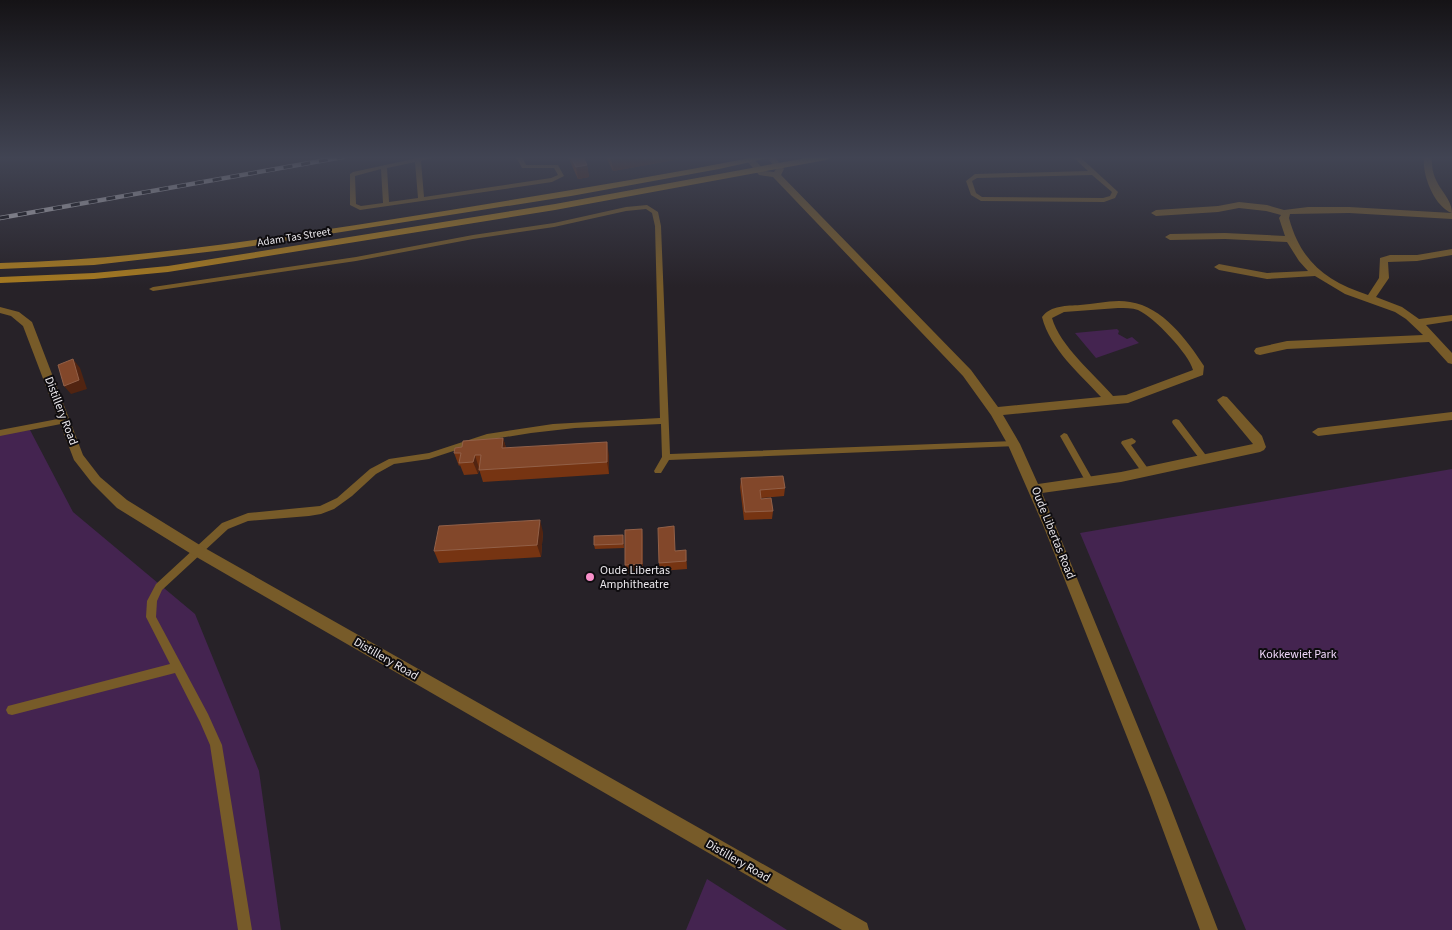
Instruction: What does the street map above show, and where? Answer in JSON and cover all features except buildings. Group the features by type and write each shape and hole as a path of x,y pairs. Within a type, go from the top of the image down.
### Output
{"main road":[{"name":"Adam Tas Street","path":"0,266 99,262 202,251 522,200"},
{"name":"Adam Tas Street","path":"0,280 94,276 168,269 594,200"}],"street":[{"name":"Oude Libertas Road","path":"800,200 956,361 980,389 1014,444 1035,489 1158,795 1209,930"},
{"path":"1444,200 1452,210"},
{"path":"1156,213 1218,209 1239,205 1267,208 1285,213 1322,209 1452,216"},
{"path":"1285,213 1284,218 1289,239 1301,260 1342,289 1402,311 1452,360"},
{"path":"1170,237 1225,236 1289,239"},
{"path":"1370,299 1384,278 1383,260 1417,258 1452,252"},
{"path":"1219,267 1267,276 1318,273"},
{"path":"995,412 1133,398 1174,380 1198,373 1200,368 1159,319 1143,308 1126,305 1063,309 1048,315 1048,322 1061,345 1110,400"},
{"name":"Distillery Road","path":"0,310 15,314 28,324 78,457 96,480 122,504 198,551 860,930"},
{"path":"1416,323 1452,318"},
{"path":"1260,351 1287,344 1431,338"},
{"path":"1035,489 1146,472 1255,449 1261,445 1258,439 1223,400"},
{"path":"1318,432 1452,416"}],"lane":[{"path":"353,200 353,205 360,208 411,200"},
{"path":"153,289 356,259 472,237 554,225 619,210 647,207 656,212 658,226 666,457 658,471"},
{"path":"0,433 63,421"},
{"path":"245,930 216,745 204,718 151,617 152,601 164,580 225,526 241,517 322,510 342,498 373,472 392,462 429,456 486,437 540,428 664,421"},
{"path":"1176,422 1179,433 1205,460"},
{"path":"1064,436 1090,482"},
{"path":"1132,441 1125,443 1146,472"},
{"path":"666,457 1014,444"},
{"path":"12,710 177,667"}],"green space":[{"path":"1117,329 1119,331 1118,334 1127,339 1132,337 1139,343 1096,358 1075,333"},
{"path":"30,430 73,512 195,614 259,771 281,930 0,930 0,434"},
{"name":"Kokkewiet Park","path":"1452,469 1452,930 1246,930 1080,533"},
{"path":"707,879 787,930 686,930"}],"railway":[{"path":"0,218 99,200"}],"place":[{"name":"Oude Libertas Amphitheatre","path":"590,577"}]}
